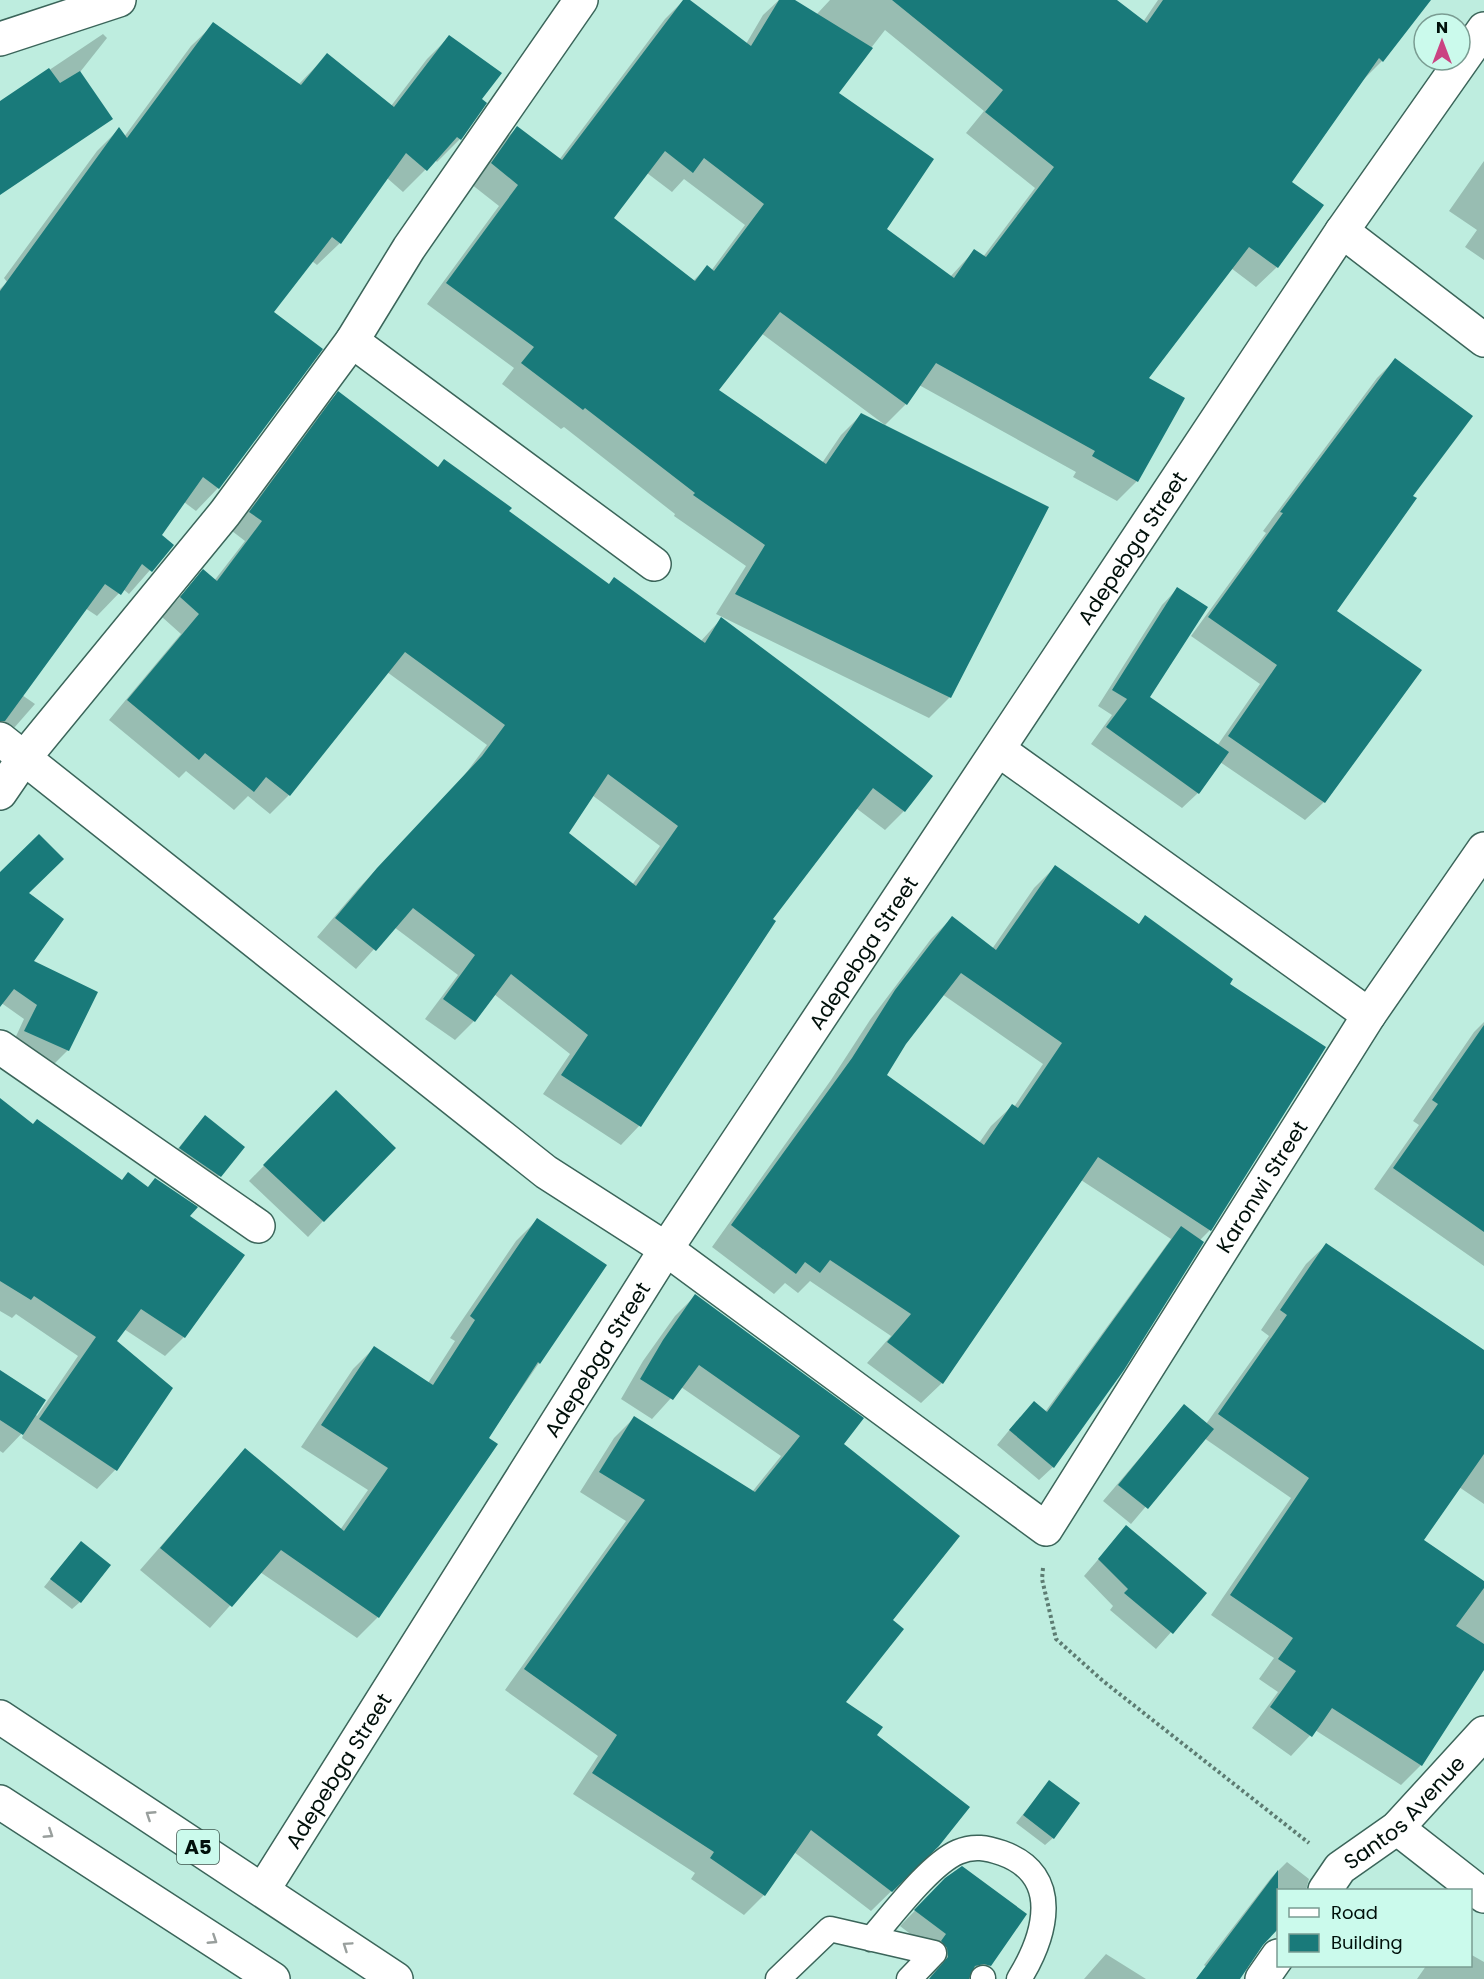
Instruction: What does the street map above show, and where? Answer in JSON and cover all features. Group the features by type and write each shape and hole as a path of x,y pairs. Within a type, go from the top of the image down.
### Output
{"main road":[{"path":"0,39 119,0"},
{"path":"0,793 12,748 225,513 352,341 410,248 581,0"},
{"name":"Adepebga Street","path":"263,1890 666,1249 1342,231 1484,29"},
{"path":"1342,231 1484,340"},
{"path":"352,341 654,564"},
{"path":"12,748 546,1172 666,1249 1046,1528"},
{"path":"999,750 1369,1015"},
{"name":"Karonwi Street","path":"1046,1528 1369,1015 1484,849"},
{"path":"0,1047 258,1226"},
{"name":"A5","path":"0,1717 396,1979"},
{"name":"Santos Avenue","path":"1333,1879 1397,1828 1484,1733"},
{"path":"0,1802 273,1979"},
{"path":"1397,1828 1484,1896"},
{"path":"1262,1979 1277,1957"}],"lane":[{"path":"871,1939 918,1886 941,1864 958,1852 982,1846 1016,1858 1032,1872 1044,1894 1043,1925 1034,1955 1019,1979"},
{"path":"778,1979 830,1929 934,1953 909,1979"}],"path":[{"path":"1046,1528 1042,1578 1056,1639 1333,1879"}],"building":[{"path":"683,0 690,0 751,46 779,0 795,0 873,48 839,93 934,159 887,229 954,278 974,249 986,257 1054,167 985,112 1003,90 892,0 1117,0 1147,23 1163,0 1431,0 1422,12 1412,12 1412,25 1383,62 1379,58 1292,182 1324,205 1278,268 1249,247 1149,378 1185,398 1138,482 1092,456 1095,451 936,363 907,405 780,312 719,390 826,464 861,413 1049,507 951,698 735,594 765,545 693,495 695,493 585,408 583,410 521,363 534,347 446,283 518,185 491,163 517,126 562,160","holes":["665,151 693,173 704,158 764,204 714,271 707,265 695,281 614,218"]},
{"path":"213,22 301,85 327,53 394,107 449,35 502,73 482,99 487,103 461,140 457,137 427,171 406,153 341,244 332,237 274,312 323,349 219,489 203,477 162,535 174,545 152,572 142,564 121,595 105,584 5,721 0,721 0,291 119,127 127,138"},
{"path":"49,68 60,83 80,71 113,119 0,195 0,101"},
{"path":"1395,358 1473,416 1413,496 1417,498 1337,611 1422,670 1325,803 1228,736 1277,665 1208,617 1283,513 1280,512"},
{"path":"338,391 438,467 444,459 512,508 509,511 609,584 614,577 705,643 721,617 933,776 905,812 873,788 773,919 776,921 641,1127 561,1075 588,1035 511,974 475,1022 443,999 475,955 413,908 376,951 335,918 377,868 482,756 505,725 405,652 290,796 266,777 254,792 205,753 199,760 127,700 199,614 180,597 203,569 217,581 262,521 249,512","holes":["608,774 678,826 636,886 569,833"]},
{"path":"1177,587 1208,607 1150,697 1229,752 1199,794 1106,727 1127,699 1112,690"},
{"path":"39,834 64,859 29,893 64,919 34,961 98,992 69,1051 24,1031 37,1005 14,989 0,1007 0,872"},
{"path":"1055,865 1139,924 1145,915 1233,979 1230,984 1326,1047 1211,1231 1098,1157 943,1384 887,1342 911,1314 830,1260 820,1273 805,1262 796,1274 731,1225 852,1058 895,990 952,916 996,950","holes":["961,973 1062,1043 1018,1108 1012,1104 984,1145 887,1075 906,1044"]},
{"path":"1484,1025 1484,1232 1393,1168 1438,1104 1432,1100"},
{"path":"336,1090 396,1148 324,1222 263,1165"},
{"path":"0,1098 33,1124 37,1119 122,1180 128,1172 148,1187 155,1178 198,1207 190,1216 245,1255 185,1338 141,1309 117,1341 173,1388 117,1471 39,1419 96,1337 34,1296 31,1300 0,1281"},
{"path":"205,1115 245,1147 221,1177 179,1148"},
{"path":"537,1218 607,1265 540,1364 538,1362 489,1438 498,1444 379,1618 281,1550 232,1607 160,1548 245,1448 344,1531 388,1468 321,1425 374,1346 433,1385 475,1320 470,1316"},
{"path":"1181,1226 1204,1242 1124,1370 1054,1468 1009,1430 1034,1401 1047,1412"},
{"path":"1326,1243 1484,1350 1484,1454 1424,1540 1484,1581 1484,1588 1456,1626 1484,1644 1484,1670 1422,1766 1332,1708 1312,1737 1270,1707 1296,1671 1278,1659 1293,1638 1230,1595 1309,1478 1218,1414 1287,1315 1280,1310"},
{"path":"695,1294 864,1418 844,1444 960,1536 893,1620 904,1629 846,1702 883,1727 877,1735 970,1807 939,1846 892,1892 811,1830 765,1896 710,1858 714,1852 592,1773 617,1735 524,1669 645,1500 599,1472 634,1416 755,1492 800,1436 699,1365 673,1400 640,1379 663,1340"},
{"path":"0,1370 46,1400 23,1435 0,1420"},
{"path":"1184,1404 1214,1429 1148,1509 1118,1485"},
{"path":"1126,1525 1207,1593 1173,1634 1124,1593 1128,1589 1098,1559"},
{"path":"81,1541 111,1565 81,1603 50,1579"},
{"path":"1049,1780 1080,1803 1054,1839 1023,1815"},
{"path":"962,1866 1027,1914 991,1966 984,1964 975,1966 969,1979 929,1979 948,1957 947,1948 941,1941 946,1934 914,1910 945,1878"},
{"path":"1278,1870 1277,1930 1263,1945 1240,1979 1196,1979"}]}
